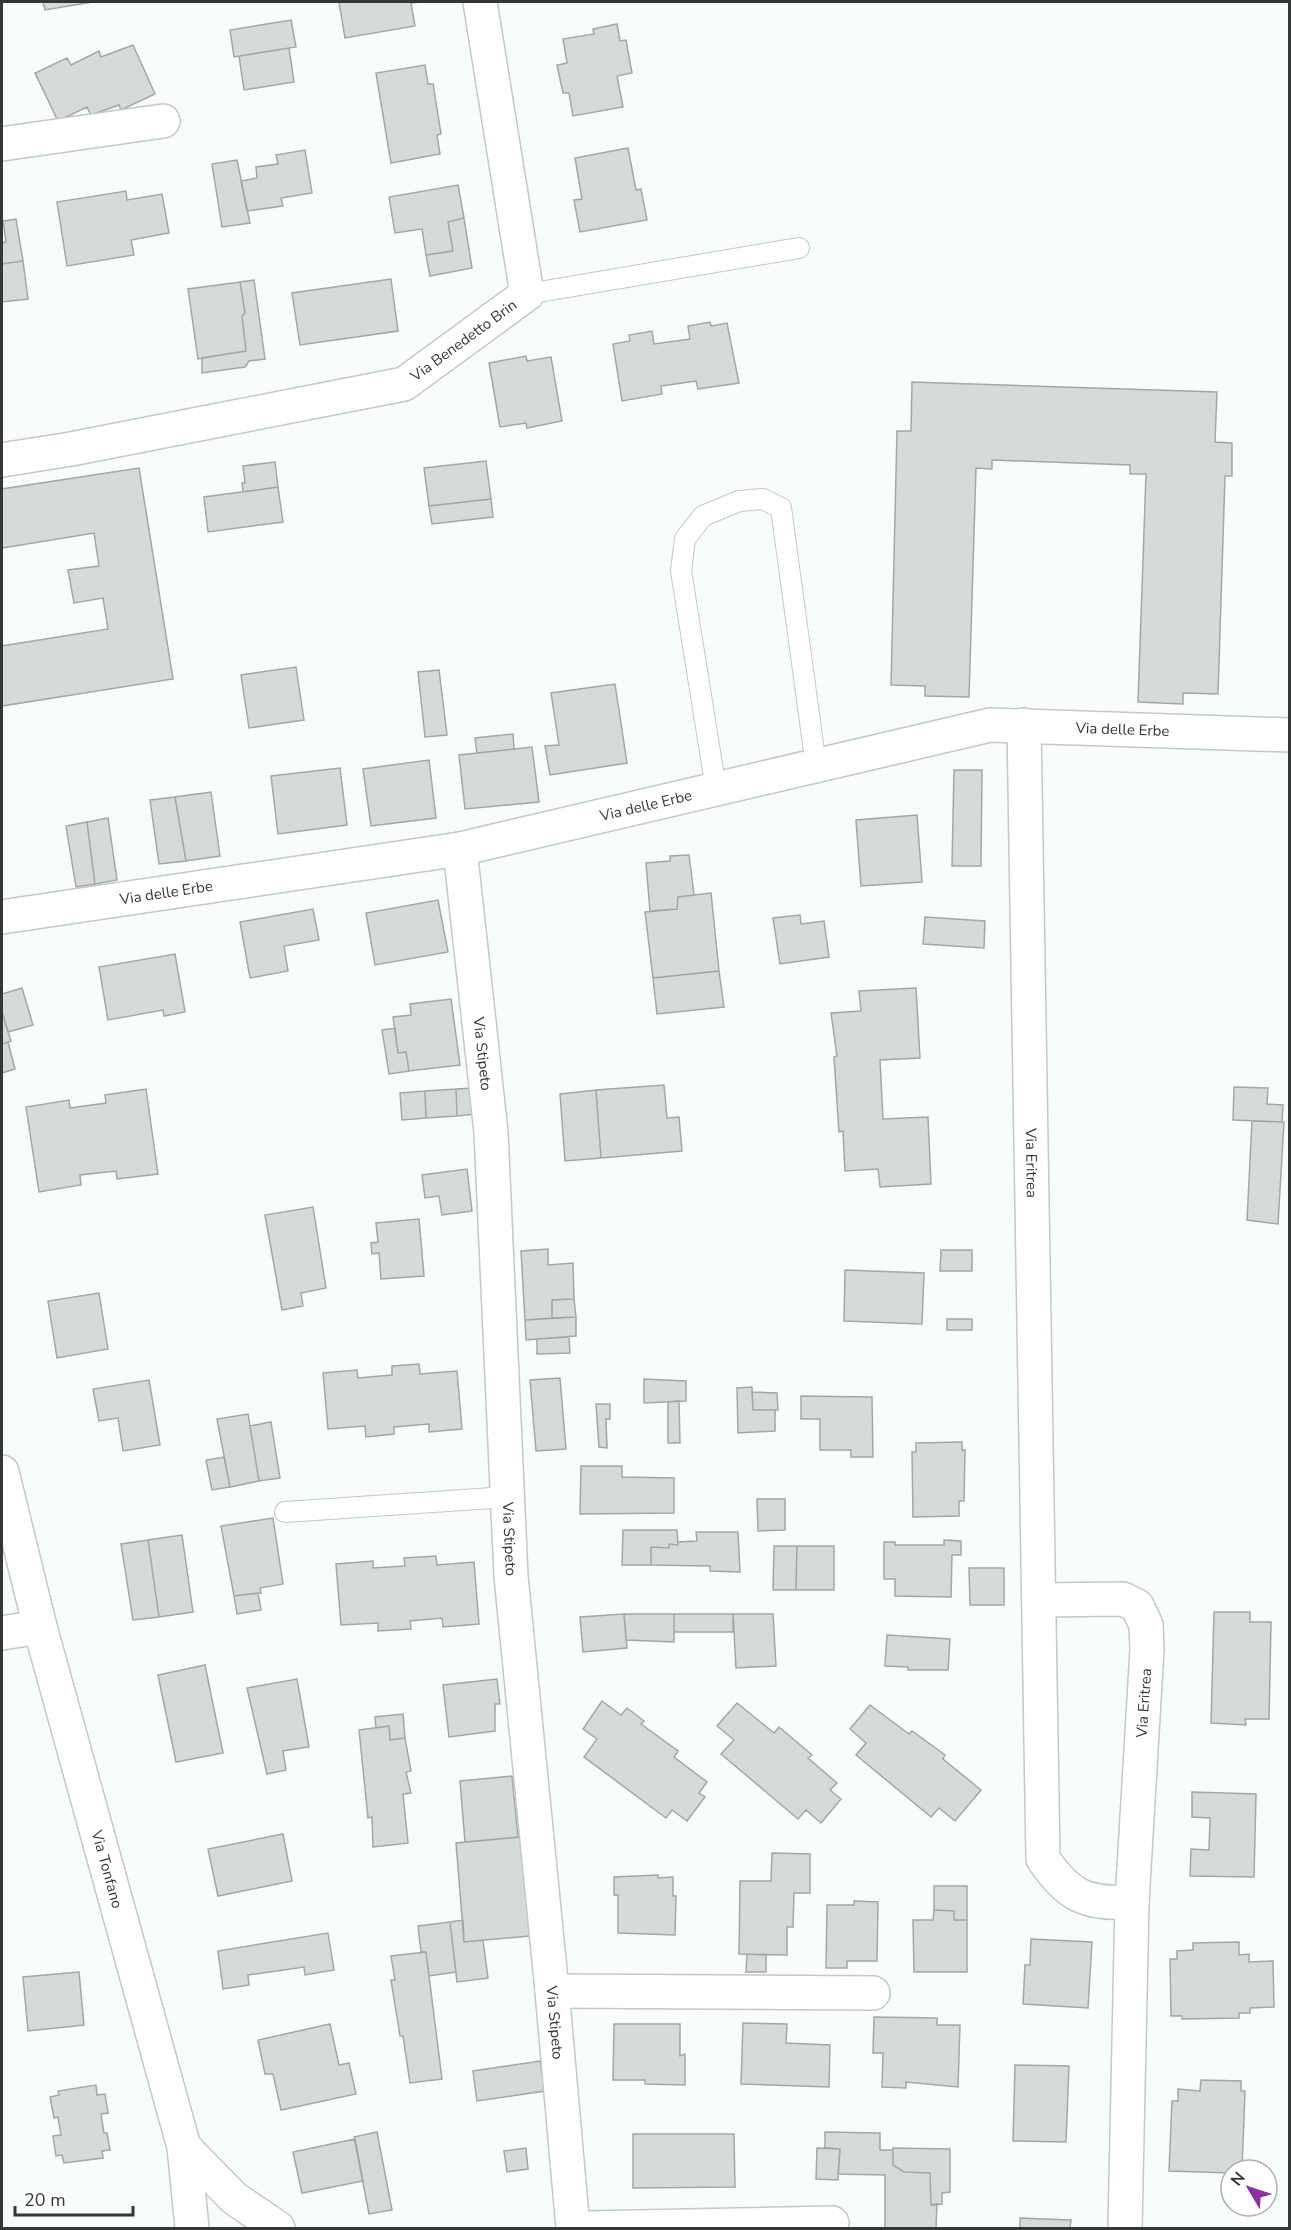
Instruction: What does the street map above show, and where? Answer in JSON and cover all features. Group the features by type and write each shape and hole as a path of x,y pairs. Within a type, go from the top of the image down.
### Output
{"street":[{"name":"Via Benedetto Brin","path":"2,460 71,449 404,384 527,294 480,2"},
{"path":"2,144 163,121"},
{"name":"Via delle Erbe","path":"2,917 460,849 990,725 1290,735"},
{"name":"Via Eritrea","path":"1024,725 1043,1859 1055,1875 1076,1895 1106,1904 1132,1902"},
{"name":"Via Stipeto","path":"460,849 491,1132 512,1588 573,2229"},
{"name":"Via Tonfano","path":"2,1472 40,1627 184,2147 234,2198 278,2229"},
{"name":"Via Eritrea","path":"1039,1600 1123,1599 1137,1606 1146,1625 1147,1649 1132,1902 1125,2229"},
{"path":"2,1633 40,1627"},
{"path":"552,1991 873,1993"},
{"path":"184,2147 192,2229"},
{"path":"586,2229 832,2223"}],"lane":[{"path":"527,294 799,249"},
{"path":"716,789 681,571 685,539 697,524 704,516 739,501 763,499 781,508 816,766"},
{"path":"285,1512 507,1497"}],"building":[{"path":"43,2 93,2 45,10"},
{"path":"339,2 422,2 411,3 415,26 345,38"},
{"path":"291,20 296,47 234,57 230,30"},
{"path":"617,24 620,41 626,40 632,73 617,76 623,107 573,116 569,93 563,93 557,65 567,63 563,39 594,34 593,29"},
{"path":"133,45 155,94 121,110 119,105 91,115 87,107 58,121 35,73 67,58 71,65 99,51 101,57"},
{"path":"289,48 294,82 244,90 239,56"},
{"path":"425,65 428,84 433,84 441,134 437,135 440,154 391,163 376,73"},
{"path":"628,148 636,190 641,189 647,220 580,232 574,200 582,199 575,158"},
{"path":"305,150 312,193 281,198 283,206 247,211 241,181 257,178 256,167 278,164 276,155"},
{"path":"237,160 250,223 222,227 212,164"},
{"path":"458,185 464,218 448,222 453,251 426,255 422,229 395,233 389,197"},
{"path":"126,191 127,200 162,194 169,233 131,240 134,255 67,266 57,202"},
{"path":"464,218 472,268 430,276 426,255 453,251 448,222"},
{"path":"16,219 23,261 2,264 2,243 6,242 3,221"},
{"path":"23,261 28,299 2,302 2,264"},
{"path":"391,279 398,331 300,345 292,293"},
{"path":"254,280 265,359 249,361 245,367 202,373 202,358 246,351 242,316 245,313 240,282"},
{"path":"240,282 245,313 242,316 246,351 198,359 188,289"},
{"path":"710,322 711,326 727,323 739,383 698,389 696,381 661,386 662,394 622,401 613,344 630,341 629,335 652,331 654,344 690,339 688,326"},
{"path":"526,356 527,361 551,357 562,421 527,428 526,423 500,427 489,363"},
{"path":"912,382 1217,392 1215,442 1232,443 1232,476 1225,476 1218,694 1183,693 1183,704 1138,702 1146,474 1130,474 1130,465 992,460 992,469 976,468 969,697 925,696 925,686 891,685 897,431 911,431"},
{"path":"486,461 491,499 429,506 424,468"},
{"path":"275,462 278,487 243,492 242,483 245,483 243,466"},
{"path":"139,468 173,679 2,706 2,646 108,629 103,598 74,603 68,570 99,566 94,533 2,548 2,489"},
{"path":"278,487 283,522 208,532 204,497"},
{"path":"491,499 493,517 432,524 429,506"},
{"path":"296,667 304,720 249,728 241,675"},
{"path":"439,670 447,735 425,737 418,672"},
{"path":"615,684 627,763 550,775 545,746 559,745 551,693"},
{"path":"513,734 514,749 477,753 475,738"},
{"path":"532,747 539,802 465,809 459,755"},
{"path":"429,760 436,818 371,826 363,769"},
{"path":"340,768 347,825 278,834 271,776"},
{"path":"954,770 982,770 981,866 952,866"},
{"path":"211,792 220,856 186,861 175,797"},
{"path":"175,797 186,861 159,864 150,800"},
{"path":"917,815 922,882 861,886 856,820"},
{"path":"108,818 117,880 95,884 87,822"},
{"path":"87,822 95,884 76,887 66,826"},
{"path":"689,855 694,895 678,897 677,909 650,911 646,863 670,861 670,856"},
{"path":"711,893 719,971 653,978 645,912 677,909 678,897"},
{"path":"438,900 448,952 375,965 366,913"},
{"path":"313,909 319,940 284,946 288,971 250,978 240,922"},
{"path":"800,915 801,924 824,921 829,957 780,964 773,918"},
{"path":"925,917 985,921 984,948 923,944"},
{"path":"175,954 185,1012 164,1016 163,1010 108,1020 99,967"},
{"path":"719,971 724,1007 657,1014 653,978"},
{"path":"22,988 33,1025 8,1032 2,1012 2,994"},
{"path":"916,988 920,1058 880,1060 883,1119 928,1117 931,1184 880,1187 878,1169 845,1171 843,1131 839,1132 834,1057 837,1056 831,1013 861,1011 859,991"},
{"path":"451,999 460,1065 409,1071 406,1052 398,1053 393,1017 411,1015 410,1004"},
{"path":"2,1012 11,1041 2,1044"},
{"path":"395,1028 398,1053 406,1052 409,1071 389,1074 382,1030"},
{"path":"8,1042 15,1069 2,1073 2,1044"},
{"path":"664,1085 667,1118 679,1117 682,1151 601,1158 596,1090"},
{"path":"1234,1087 1268,1088 1267,1104 1283,1105 1282,1122 1233,1120"},
{"path":"474,1088 477,1114 457,1116 456,1089"},
{"path":"146,1089 158,1174 117,1179 116,1171 80,1175 81,1185 39,1192 26,1107 69,1100 70,1108 106,1103 105,1095"},
{"path":"456,1089 457,1116 426,1118 425,1091"},
{"path":"596,1090 601,1158 565,1161 560,1094"},
{"path":"425,1091 426,1118 402,1120 400,1093"},
{"path":"1252,1121 1284,1122 1278,1224 1247,1220"},
{"path":"467,1169 472,1211 442,1215 439,1196 425,1198 422,1175"},
{"path":"313,1207 326,1288 301,1293 303,1306 282,1310 265,1215"},
{"path":"419,1219 424,1276 381,1279 379,1253 372,1254 371,1243 378,1242 376,1223"},
{"path":"548,1249 548,1265 573,1263 574,1299 552,1300 552,1318 525,1320 521,1251"},
{"path":"941,1250 972,1250 972,1271 940,1271"},
{"path":"845,1270 924,1273 922,1324 844,1321"},
{"path":"99,1293 108,1349 57,1358 48,1301"},
{"path":"574,1299 576,1317 552,1318 552,1300"},
{"path":"576,1317 576,1336 526,1340 525,1320"},
{"path":"947,1319 972,1319 972,1330 947,1330"},
{"path":"569,1337 570,1353 537,1354 537,1339"},
{"path":"419,1364 420,1374 457,1371 462,1429 429,1432 429,1424 394,1427 394,1434 366,1437 365,1426 328,1429 323,1373 357,1370 358,1378 392,1375 392,1366"},
{"path":"560,1378 566,1449 536,1451 530,1380"},
{"path":"644,1379 686,1381 686,1401 644,1403"},
{"path":"149,1380 160,1445 123,1451 118,1418 99,1421 93,1389"},
{"path":"752,1387 753,1410 775,1410 775,1431 738,1433 737,1388"},
{"path":"752,1392 777,1393 778,1410 753,1410"},
{"path":"801,1396 872,1397 873,1457 851,1457 851,1450 820,1450 820,1419 801,1419"},
{"path":"679,1401 680,1443 668,1443 668,1402"},
{"path":"596,1404 610,1404 610,1419 606,1419 607,1448 599,1447"},
{"path":"248,1414 259,1481 230,1487 217,1419"},
{"path":"271,1422 280,1478 259,1481 250,1426"},
{"path":"962,1442 962,1450 965,1450 964,1501 959,1501 959,1516 913,1517 912,1452 916,1452 916,1443"},
{"path":"224,1457 230,1487 212,1490 206,1460"},
{"path":"581,1466 622,1466 622,1477 674,1478 674,1513 580,1514"},
{"path":"757,1499 785,1499 785,1530 758,1531"},
{"path":"273,1518 283,1584 260,1588 261,1593 234,1596 221,1526"},
{"path":"623,1530 677,1530 678,1545 669,1544 669,1548 651,1547 651,1565 622,1565"},
{"path":"696,1532 738,1532 740,1572 710,1571 710,1566 651,1565 651,1547 669,1548 669,1544 678,1545 678,1542 697,1541"},
{"path":"182,1535 193,1612 159,1617 148,1540"},
{"path":"148,1540 159,1617 133,1620 121,1544"},
{"path":"944,1540 961,1541 961,1555 952,1555 951,1597 895,1596 895,1579 884,1579 884,1542 895,1542 895,1545 944,1545"},
{"path":"774,1546 797,1546 796,1590 773,1590"},
{"path":"797,1546 834,1546 834,1590 796,1590"},
{"path":"436,1556 437,1565 474,1562 479,1624 443,1627 442,1618 410,1621 411,1629 378,1631 378,1623 341,1625 336,1564 373,1561 373,1568 405,1566 404,1558"},
{"path":"969,1568 1004,1568 1004,1605 970,1605"},
{"path":"258,1593 261,1610 237,1614 234,1596"},
{"path":"1214,1612 1250,1612 1250,1622 1271,1622 1269,1719 1245,1719 1246,1725 1211,1723"},
{"path":"624,1614 674,1614 674,1642 626,1640"},
{"path":"624,1614 627,1648 583,1652 580,1617"},
{"path":"674,1614 733,1614 733,1632 674,1632"},
{"path":"733,1614 773,1614 776,1666 736,1668"},
{"path":"887,1635 950,1639 948,1670 908,1670 908,1667 885,1666"},
{"path":"205,1665 223,1753 176,1762 158,1675"},
{"path":"297,1679 309,1747 283,1751 286,1770 267,1774 247,1688"},
{"path":"497,1679 500,1704 495,1704 495,1731 449,1737 443,1685"},
{"path":"602,1701 621,1715 627,1708 644,1721 641,1724 678,1751 674,1757 707,1782 699,1793 705,1797 687,1821 672,1810 666,1818 584,1757 597,1739 583,1729"},
{"path":"737,1703 774,1733 779,1727 812,1755 808,1758 837,1783 830,1790 841,1799 821,1823 806,1810 798,1819 721,1754 734,1740 717,1726"},
{"path":"870,1705 909,1734 912,1731 945,1755 943,1759 981,1790 955,1821 939,1808 931,1817 856,1755 866,1743 850,1729"},
{"path":"403,1714 405,1738 390,1740 389,1726 376,1728 375,1717"},
{"path":"389,1726 390,1740 405,1738 411,1771 406,1772 411,1793 403,1794 408,1843 373,1847 372,1817 368,1818 359,1730"},
{"path":"512,1776 518,1837 465,1842 460,1781"},
{"path":"1192,1792 1256,1794 1254,1877 1190,1876 1191,1849 1209,1850 1210,1818 1192,1817"},
{"path":"283,1834 292,1881 218,1896 208,1849"},
{"path":"522,1837 530,1936 464,1942 456,1843"},
{"path":"772,1853 810,1854 810,1893 794,1893 793,1927 787,1927 787,1955 739,1954 740,1881 771,1881"},
{"path":"658,1875 658,1878 673,1877 673,1896 676,1896 675,1935 618,1933 618,1895 614,1895 614,1877"},
{"path":"934,1886 967,1886 967,1920 954,1920 954,1911 934,1910"},
{"path":"854,1901 878,1902 877,1961 847,1961 847,1968 826,1968 827,1905 854,1905"},
{"path":"934,1910 954,1911 954,1920 967,1920 967,1972 914,1972 913,1920 933,1920"},
{"path":"463,1920 464,1942 483,1940 488,1978 457,1982 450,1922"},
{"path":"450,1922 456,1972 429,1976 426,1952 421,1952 418,1926"},
{"path":"328,1933 334,1970 305,1975 304,1967 248,1975 249,1985 223,1989 218,1951"},
{"path":"1031,1939 1092,1942 1088,2008 1023,2004 1025,1965 1030,1965"},
{"path":"1239,1942 1239,1955 1249,1954 1249,1962 1273,1961 1274,2007 1250,2008 1250,2013 1239,2013 1239,2018 1182,2019 1182,2016 1171,2016 1170,1959 1177,1959 1177,1951 1193,1950 1193,1943"},
{"path":"426,1952 442,2079 410,2083 391,1980 395,1980 391,1956"},
{"path":"747,1954 766,1955 766,1972 746,1972"},
{"path":"79,1972 84,2025 28,2031 23,1977"},
{"path":"874,2017 937,2018 937,2025 960,2025 958,2087 906,2082 906,2088 882,2087 883,2053 873,2053"},
{"path":"743,2023 787,2024 786,2043 830,2045 829,2087 741,2084"},
{"path":"330,2024 339,2065 349,2063 356,2094 281,2110 273,2074 265,2074 258,2040"},
{"path":"614,2024 680,2024 680,2056 685,2054 685,2085 645,2084 645,2080 613,2080"},
{"path":"540,2061 545,2091 477,2101 473,2071"},
{"path":"1015,2065 1069,2066 1066,2142 1013,2141"},
{"path":"1201,2080 1241,2081 1241,2091 1245,2091 1242,2158 1219,2158 1219,2173 1169,2171 1172,2101 1178,2101 1178,2089 1200,2091"},
{"path":"96,2085 97,2095 105,2094 108,2113 101,2114 110,2150 102,2151 103,2158 64,2163 62,2155 56,2156 53,2136 61,2135 58,2117 54,2118 50,2097 59,2095 58,2091"},
{"path":"377,2132 392,2210 369,2214 354,2137"},
{"path":"825,2132 880,2133 880,2150 893,2150 893,2165 904,2172 930,2173 931,2205 937,2204 936,2228 885,2228 885,2175 838,2174 840,2149 825,2148"},
{"path":"633,2134 734,2134 735,2187 633,2188"},
{"path":"355,2139 363,2181 302,2193 293,2152"},
{"path":"526,2148 528,2169 507,2172 504,2151"},
{"path":"817,2148 840,2149 838,2180 816,2179"},
{"path":"893,2148 950,2149 950,2192 942,2193 942,2204 931,2205 930,2173 904,2172 893,2165"},
{"path":"1020,2218 1071,2220 1070,2228 1020,2228"}]}
